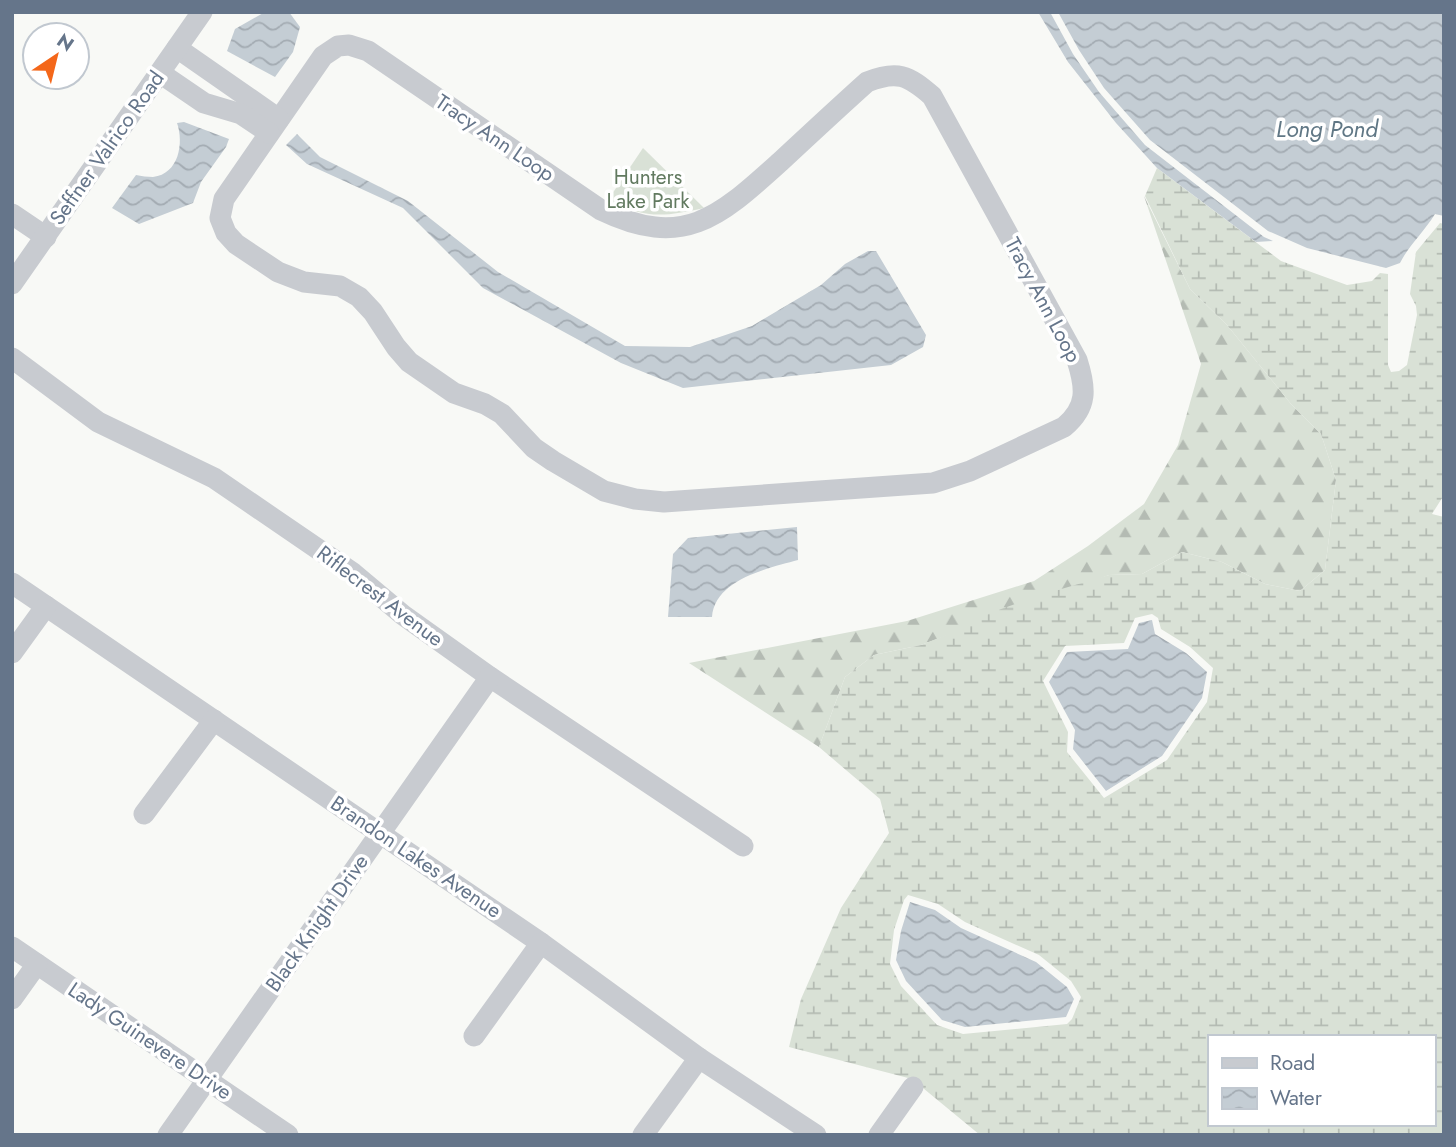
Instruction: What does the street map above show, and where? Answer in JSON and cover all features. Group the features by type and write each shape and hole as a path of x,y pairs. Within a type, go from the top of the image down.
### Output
{"street":[{"name":"Seffner Valrico Road","path":"12,284 202,12"},
{"name":"Tracy Ann Loop","path":"349,45 368,51 601,210 627,222 658,229 688,225 718,214 736,202 867,82 884,75 904,76 932,96 1077,360 1084,381 1083,400 1075,418 1064,427 970,471 933,483 664,502 635,499 604,491 534,448 502,414 485,404 454,393 409,362 359,297 340,286 304,282 278,272 236,244 226,233 220,218 224,198 274,126 323,55 349,45"},
{"path":"177,48 225,81 274,126"},
{"path":"160,73 210,105 274,126"},
{"path":"210,105 225,81"},
{"path":"12,214 46,237"},
{"name":"Riflecrest Avenue","path":"12,358 98,422 225,486 353,573 402,615 490,677 743,846"},
{"name":"Brandon Lakes Avenue","path":"12,583 381,833 541,943 699,1058 816,1135"},
{"path":"12,653 46,606"},
{"name":"Black Knight Drive","path":"167,1135 490,677"},
{"path":"144,814 214,720"},
{"path":"474,1036 541,943"},
{"name":"Lady Guinevere Drive","path":"12,947 288,1135"},
{"path":"12,999 37,964"},
{"path":"643,1135 699,1058"},
{"path":"878,1135 913,1087"}],"green space":[{"name":"Hunters Lake Park","path":"643,148 704,208 655,215 633,211 608,200"},
{"path":"1157,168 1281,261 1347,285 1372,281 1380,273 1388,274 1388,365 1391,372 1399,371 1407,365 1417,315 1410,294 1416,252 1440,223 1444,224 1444,495 1432,514 1444,517 1444,1135 980,1135 912,1079 789,1047 801,999 841,908 889,833 880,799 819,747 845,677 874,655 921,645 990,613 1041,595 1109,575 1142,574 1182,552 1222,562 1265,584 1300,591 1325,570 1336,480 1321,434 1291,404 1227,325 1190,289 1145,196","holes":["1152,614 1158,618 1161,629 1190,647 1213,668 1207,702 1167,760 1104,798 1067,752 1068,732 1043,681 1065,646 1124,643 1135,618","908,895 938,904 965,922 1039,955 1071,981 1081,997 1072,1019 1067,1024 963,1034 937,1025 901,986 890,964 894,930"]},
{"path":"1144,196 1190,289 1227,325 1291,404 1321,434 1336,480 1325,570 1300,591 1265,584 1222,562 1182,552 1142,574 1109,575 921,645 874,655 845,677 819,747 689,663 907,621 1034,581 1088,546 1144,504 1178,445 1201,364"}],"water":[{"path":"265,12 289,12 300,27 293,52 275,77 227,51 235,29"},
{"path":"1038,12 1050,12 1073,54 1099,92 1145,145 1264,237 1273,241 1256,242 1157,168 1116,123 1068,62"},
{"name":"Long Pond","path":"1058,12 1444,12 1444,216 1435,214 1400,263 1386,268 1307,248 1268,231 1150,140 1104,88"},
{"path":"184,122 229,139 201,182 193,203 139,224 112,208 136,175 153,177 169,170 179,148 177,123"},
{"path":"297,134 320,157 408,201 498,272 625,346 690,347 752,326 821,285 845,264 868,251 876,251 926,335 923,347 891,365 683,388 621,363 483,288 403,208 307,164 286,145"},
{"path":"797,527 798,560 745,577 733,584 715,604 712,617 668,617 673,554 688,538"},
{"path":"1152,620 1155,634 1186,653 1207,672 1202,698 1162,756 1106,791 1073,749 1075,730 1049,682 1067,652 1128,649 1139,623"},
{"path":"910,902 935,910 961,928 1036,962 1067,987 1074,999 1066,1017 965,1027 942,1020 906,981 896,960"}]}
